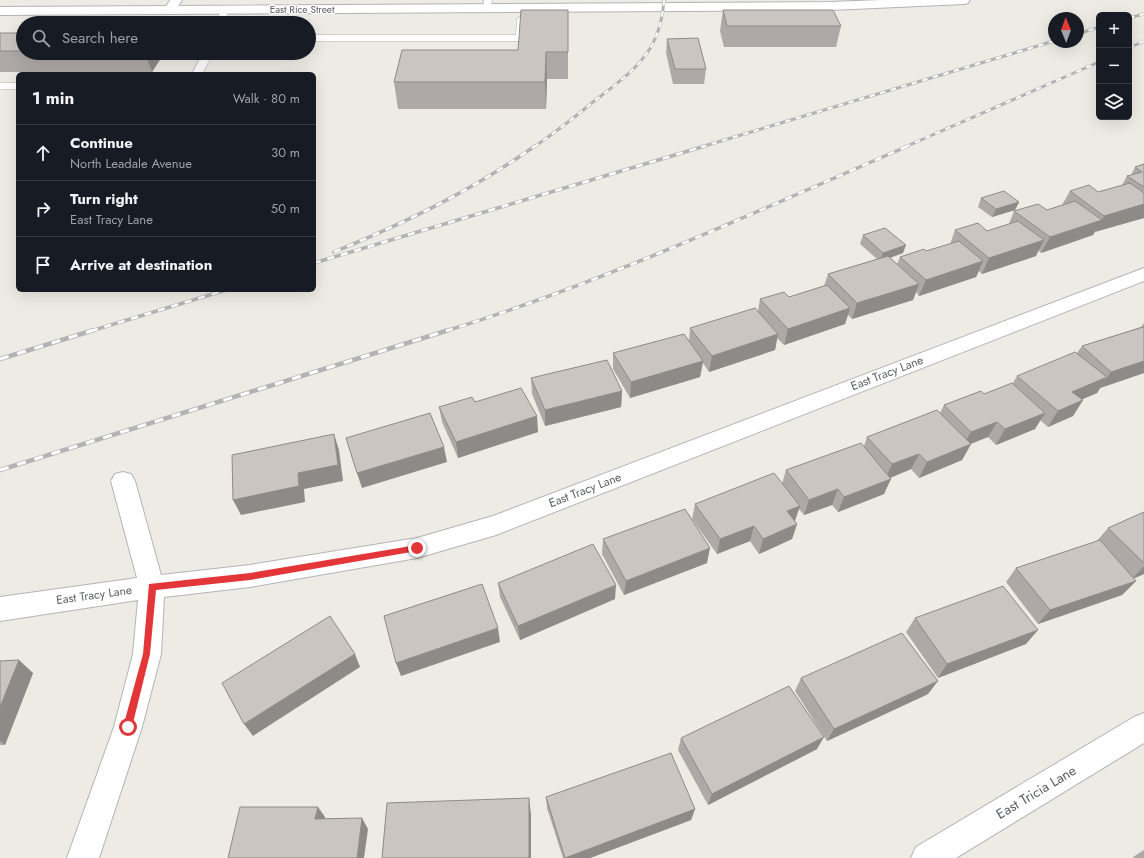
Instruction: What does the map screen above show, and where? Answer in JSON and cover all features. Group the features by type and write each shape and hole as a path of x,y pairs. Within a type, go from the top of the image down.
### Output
{"street":[{"name":"East Rice Street","path":"0,11 173,5 225,10 488,4 523,8 831,6 964,0"},
{"name":"East Tracy Lane","path":"0,609 152,587 250,576 417,548 496,525 1144,274"},
{"path":"83,858 128,727 146,654 152,587 123,481"},
{"name":"East Tricia Lane","path":"927,858 1144,727"}],"lane":[{"path":"316,38 520,38 523,8"},
{"path":"223,16 225,10"},
{"path":"198,72 204,60"},
{"path":"0,86 16,86"}],"building":[{"path":"521,10 568,10 568,52 546,52 545,82 394,82 402,50 518,50"},
{"path":"723,10 833,10 841,26 727,26"},
{"path":"0,33 16,33 16,51 0,51"},
{"path":"698,38 706,69 675,69 667,39"},
{"path":"1144,164 1144,187 1127,176 1142,172 1135,167"},
{"path":"1130,183 1144,193 1144,204 1104,216 1070,191 1089,185 1098,192"},
{"path":"1004,191 1019,202 996,209 981,198"},
{"path":"1075,201 1102,220 1050,237 1014,211 1038,204 1047,210"},
{"path":"1018,221 1044,240 989,258 955,230 978,223 987,231"},
{"path":"885,228 906,245 883,253 863,235"},
{"path":"959,241 983,261 926,280 900,257 924,249 926,251"},
{"path":"888,256 919,284 857,303 828,274"},
{"path":"827,285 850,308 788,329 760,299 784,292 789,297"},
{"path":"755,308 778,334 712,356 690,328"},
{"path":"1143,327 1144,361 1111,372 1082,346"},
{"path":"684,334 703,361 631,382 613,353"},
{"path":"1075,352 1107,377 1072,392 1083,400 1058,411 1017,376"},
{"path":"607,360 622,391 545,410 531,378"},
{"path":"1012,383 1045,413 1005,429 997,422 971,432 944,405 981,391 984,394"},
{"path":"521,388 537,416 456,442 439,407 472,397 475,402"},
{"path":"937,410 971,444 927,462 919,454 892,464 867,437"},
{"path":"430,413 444,447 357,473 346,438"},
{"path":"334,434 338,465 298,473 299,486 233,500 232,455"},
{"path":"861,443 891,479 844,497 838,489 809,500 786,470"},
{"path":"774,473 800,506 787,511 797,524 763,539 754,526 720,539 695,504"},
{"path":"685,509 710,548 626,581 603,539"},
{"path":"1144,512 1144,563 1108,528"},
{"path":"1100,540 1136,581 1050,610 1016,568"},
{"path":"593,544 616,585 518,626 498,583"},
{"path":"482,584 498,628 396,663 384,616"},
{"path":"1003,586 1038,630 947,664 915,618"},
{"path":"330,616 355,654 244,724 222,683"},
{"path":"902,633 938,681 834,729 801,678"},
{"path":"19,660 0,707 0,661"},
{"path":"789,686 824,737 712,794 681,738"},
{"path":"671,753 695,809 565,858 546,797"},
{"path":"529,798 529,858 382,858 387,803"},
{"path":"240,807 318,807 315,819 362,818 357,858 228,858"}],"railway":[{"path":"534,147 617,84 639,63 651,47 656,36 662,18 664,0"},
{"path":"1132,17 1144,14"},
{"path":"1084,32 1096,28"},
{"path":"1132,47 1144,41"},
{"path":"701,147 1048,43"},
{"path":"905,147 1096,63"},
{"path":"334,252 438,205 487,177 535,146"},
{"path":"316,262 705,146"},
{"path":"446,331 564,291 622,268 737,221 908,146"},
{"path":"91,331 219,292"},
{"path":"0,359 94,330"},
{"path":"0,470 449,330"}],"route":[{"path":"128,727 146,654 152,587 250,576 417,548"}]}
